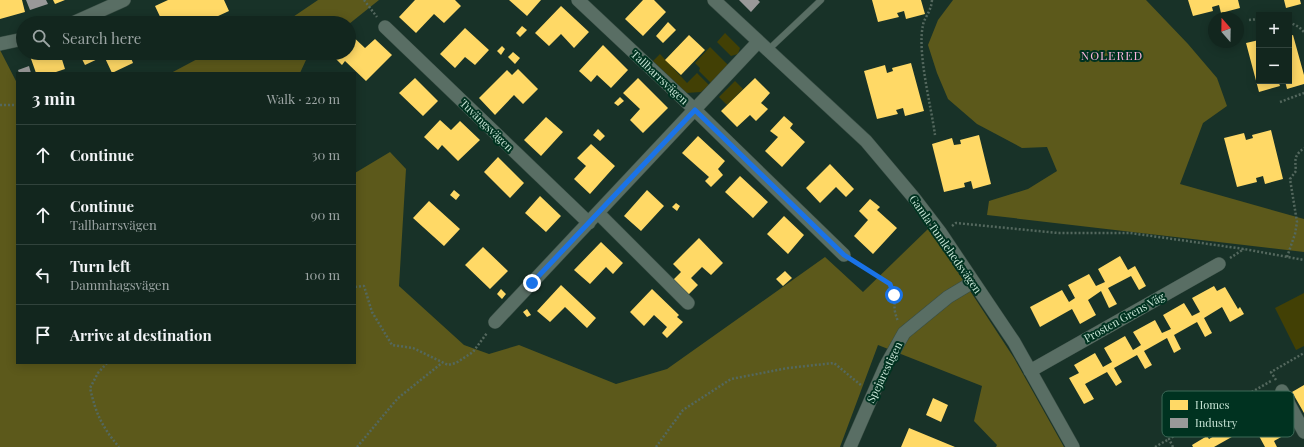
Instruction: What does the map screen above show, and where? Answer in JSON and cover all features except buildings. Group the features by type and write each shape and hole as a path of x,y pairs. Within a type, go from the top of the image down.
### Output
{"street":[{"path":"89,16 124,0"},
{"name":"Tallbarrsvägen","path":"578,0 695,110 844,255"},
{"name":"Gamla Tumlehedsvägen","path":"714,0 866,141 914,198 940,232 1014,342 1072,447"},
{"name":"Tuvängsvägen","path":"385,27 589,223"},
{"path":"0,44 16,41"},
{"path":"495,322 599,214 695,110 762,46"},
{"path":"599,214 688,303"},
{"name":"Prosten Grens Väg","path":"1030,371 1219,264"},
{"name":"Spejarestigen","path":"850,447 885,367 904,334 948,297 973,282"},
{"path":"1294,413 1304,432"}],"lane":[{"path":"762,46 821,0"}],"path":[{"path":"364,0 385,27"},
{"path":"932,0 928,16 923,24 922,49 935,135"},
{"path":"1249,20 1256,19"},
{"path":"1292,24 1304,32"},
{"path":"1280,102 1304,93"},
{"path":"0,105 16,105"},
{"path":"1287,257 1295,234 1296,222 1290,179 1296,171 1294,159 1304,148"},
{"path":"940,232 956,223 1058,232 1130,233 1244,249 1304,260"},
{"path":"844,255 890,284 894,295 894,311 904,334"},
{"path":"356,287 364,286 372,312 392,345 413,348 426,353 442,363 456,363 473,352 495,322"},
{"path":"1282,390 1271,372 1304,353"},
{"path":"357,447 398,398 442,363"},
{"path":"656,447 683,410 731,379 788,368 834,363 873,395"},
{"path":"106,364 98,373 90,388 95,410 104,428 118,447"},
{"path":"1254,391 1275,379"},
{"path":"1155,447 1173,437"},
{"path":"1169,439 1173,447"}],"shaded area":[{"path":"318,0 379,0 356,18 356,16 294,16"},
{"path":"953,0 1146,0 1188,44 1217,78 1227,106 1203,123 1180,184 1304,219 1304,252 987,215 989,201 1028,189 1057,171 1047,147 1022,148 977,124 948,99 937,73 928,45 938,20"},
{"path":"725,33 740,48 738,54 731,56 717,42"},
{"path":"710,47 728,65 711,83 699,71 700,68 695,63"},
{"path":"0,50 16,81 16,364 356,364 356,172 390,152 406,169 399,286 464,345 489,354 519,345 616,384 667,369 825,257 863,292 929,228 1014,358 1064,447 996,447 997,445 974,421 982,386 878,345 840,447 0,447"},
{"path":"660,54 687,83 697,73 709,85 701,92 686,93 653,61"},
{"path":"195,60 306,60 300,72 173,72"},
{"path":"735,81 743,89 727,105 719,97"},
{"path":"1304,293 1304,346 1296,350 1275,308"}],"district":[{"name":"NOLERED","path":"1112,55"}],"route":[{"path":"532,283 599,214 695,110 844,255 890,284 894,295"}]}
